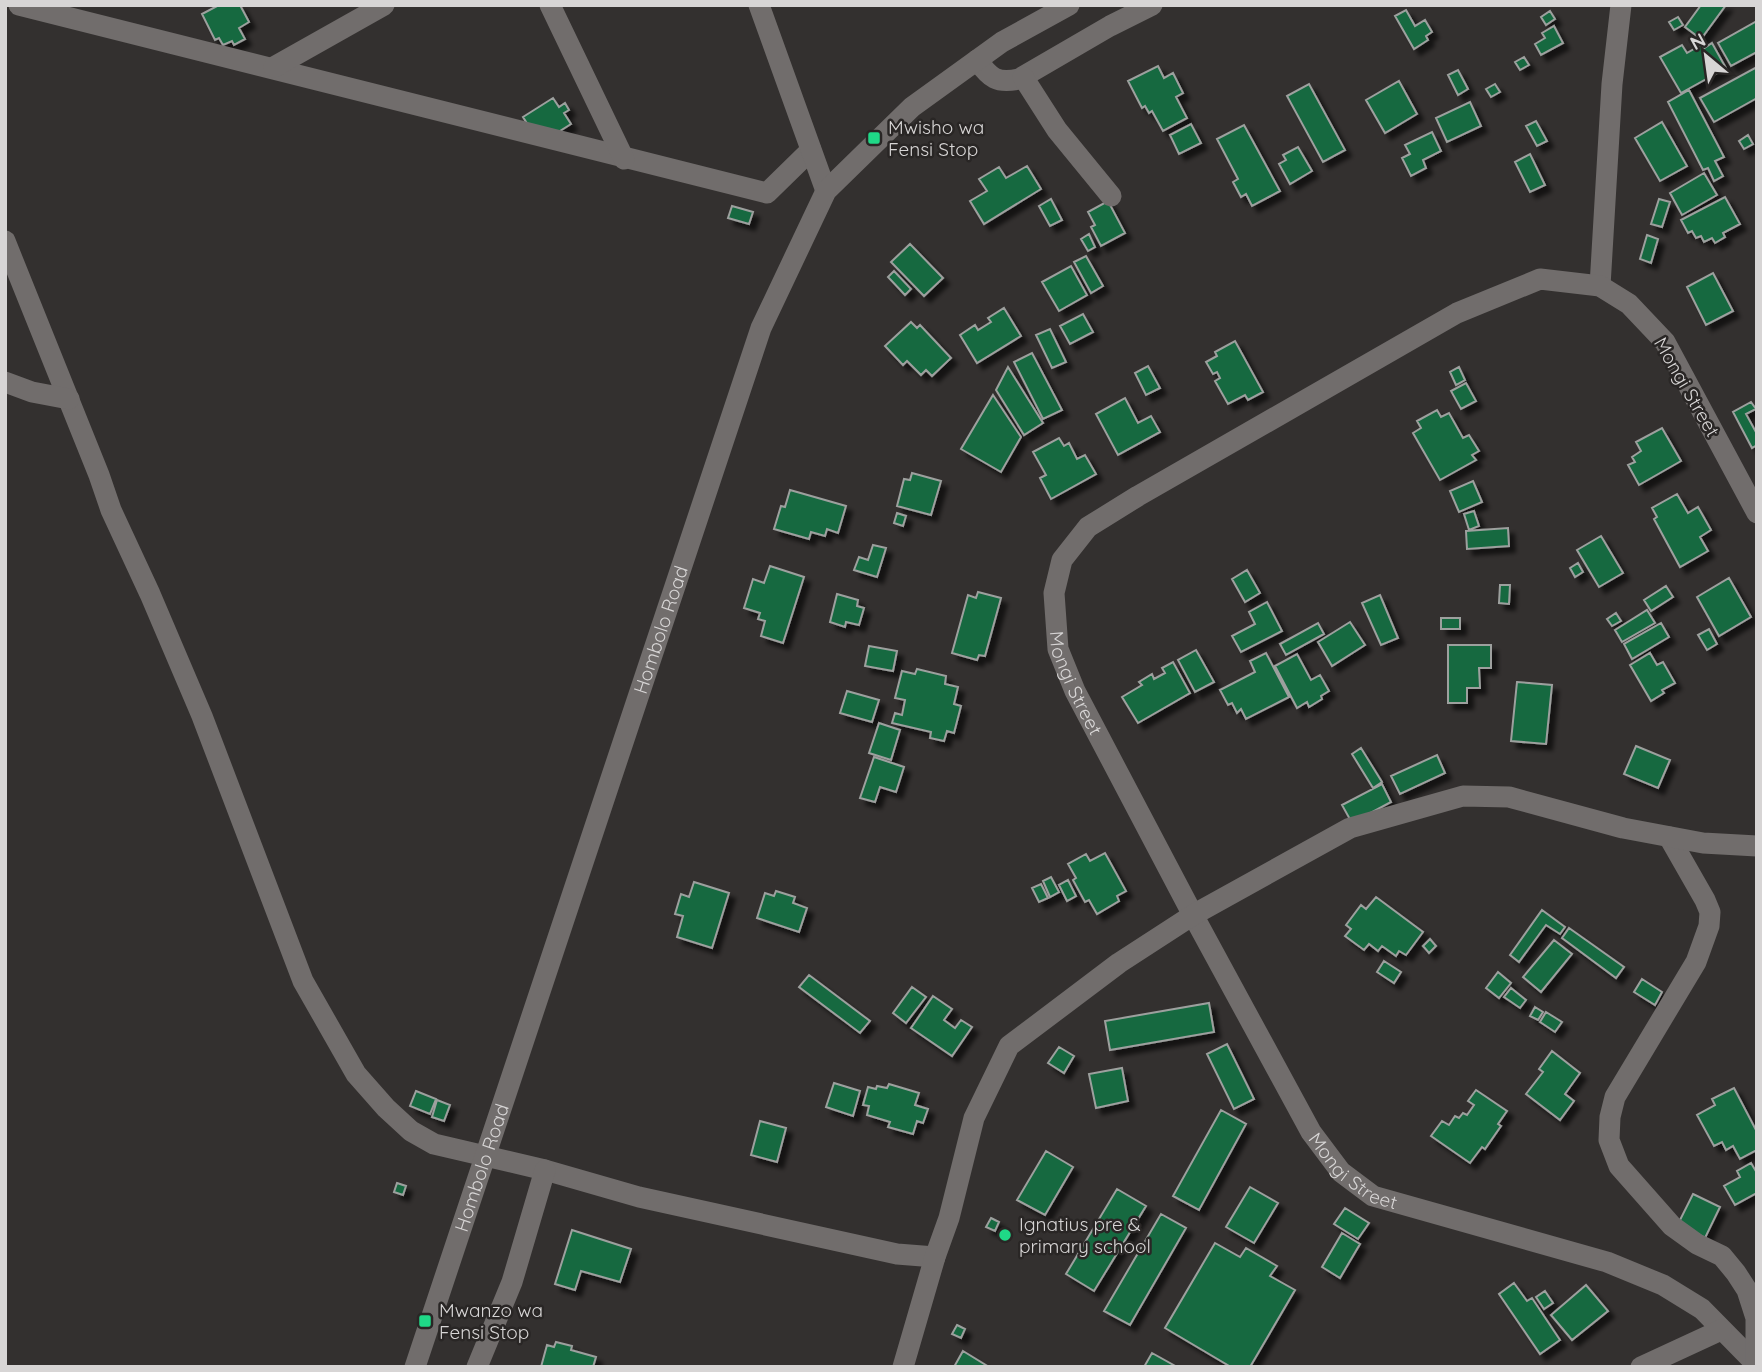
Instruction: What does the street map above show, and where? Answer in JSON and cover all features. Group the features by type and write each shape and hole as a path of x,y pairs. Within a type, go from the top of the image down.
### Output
{"street":[{"path":"19,5 768,193 811,150"},
{"path":"274,67 384,5"},
{"path":"550,5 624,159"},
{"path":"759,5 826,191"},
{"name":"Hombolo Road","path":"415,1367 761,328 826,191 912,107 1002,42 1069,5"},
{"path":"977,60 988,74 997,80 1005,82 1023,77 1110,26 1152,5"},
{"path":"1600,286 1612,84 1621,5"},
{"path":"1023,77 1057,130 1111,196"},
{"path":"5,240 111,510 202,716 303,981 356,1074 386,1108 411,1131 434,1144 485,1158 545,1170 639,1197 897,1254 936,1256"},
{"name":"Mongi Street","path":"1756,1365 1702,1310 1663,1285 1607,1262 1373,1196 1341,1172 1311,1132 1075,691 1058,649 1054,593 1062,560 1088,527 1457,313 1540,279 1600,286 1629,304 1665,342 1757,513"},
{"path":"5,382 32,392 69,399"},
{"path":"903,1367 950,1218 974,1118 1009,1046 1119,963 1193,915 1350,828 1463,796 1509,797 1623,828 1703,843 1757,846"},
{"path":"1669,837 1705,901 1710,912 1710,926 1696,962 1615,1097 1610,1117 1609,1140 1619,1166 1672,1226 1697,1244 1721,1256 1747,1290 1756,1318 1756,1365"},
{"path":"477,1367 512,1282 545,1170"},
{"path":"1641,1367 1721,1330"}],"building":[{"path":"219,5 240,5 249,22 239,28 245,39 234,45 232,41 223,45 219,38 215,40 202,14"},
{"path":"1701,5 1726,5 1701,39 1685,27"},
{"path":"1406,10 1415,26 1425,20 1432,32 1426,36 1428,40 1414,49 1395,16"},
{"path":"1550,11 1555,19 1546,25 1541,17"},
{"path":"1678,17 1683,25 1674,30 1669,22"},
{"path":"1757,21 1757,52 1731,66 1718,43"},
{"path":"1554,26 1563,43 1541,55 1535,44 1545,38 1542,33"},
{"path":"1712,43 1726,68 1681,93 1660,57 1682,45 1687,53 1701,45 1703,49"},
{"path":"1524,57 1529,65 1520,70 1515,62"},
{"path":"1158,66 1164,78 1173,73 1183,93 1176,97 1187,118 1163,131 1152,111 1149,113 1145,106 1142,108 1128,81"},
{"path":"1755,68 1757,98 1714,122 1700,98"},
{"path":"1458,70 1468,89 1458,95 1448,75"},
{"path":"1399,81 1417,114 1385,133 1366,100"},
{"path":"1309,84 1345,150 1323,162 1287,96"},
{"path":"1495,84 1500,92 1491,97 1486,89"},
{"path":"1689,90 1724,157 1715,161 1723,176 1714,181 1708,168 1703,170 1668,102"},
{"path":"553,98 559,107 565,103 569,110 564,113 571,124 552,136 533,133 523,117"},
{"path":"1470,102 1481,126 1447,142 1436,118"},
{"path":"1536,121 1547,141 1537,146 1526,126"},
{"path":"1662,122 1687,166 1660,181 1635,138"},
{"path":"1191,124 1201,143 1179,154 1170,135"},
{"path":"1244,125 1280,191 1252,206 1246,194 1241,197 1233,182 1238,179 1217,139"},
{"path":"1432,132 1441,151 1423,160 1426,168 1411,176 1402,158 1410,154 1405,145"},
{"path":"1748,135 1753,144 1744,149 1739,141"},
{"path":"1298,147 1312,171 1290,184 1279,164 1286,160 1283,155"},
{"path":"1530,154 1545,185 1530,192 1515,162"},
{"path":"1027,166 1041,189 984,224 970,201 987,191 979,179 999,167 1006,178"},
{"path":"1704,173 1717,195 1682,215 1670,193"},
{"path":"1725,197 1740,224 1723,233 1725,237 1715,243 1712,238 1704,242 1701,236 1696,238 1692,231 1688,233 1681,220"},
{"path":"1051,199 1062,220 1050,226 1039,206"},
{"path":"1659,199 1670,202 1662,227 1651,224"},
{"path":"1108,201 1125,233 1101,246 1091,227 1095,225 1088,212"},
{"path":"732,206 753,212 749,224 728,218"},
{"path":"1089,234 1095,247 1088,251 1081,239"},
{"path":"1647,235 1658,239 1651,263 1640,259"},
{"path":"910,244 943,278 924,296 891,262"},
{"path":"1086,256 1103,286 1091,293 1074,262"},
{"path":"1071,266 1087,295 1059,311 1042,282"},
{"path":"894,271 911,289 905,295 888,277"},
{"path":"1713,273 1733,311 1706,325 1687,287"},
{"path":"1004,308 1021,336 977,363 960,335 975,325 978,330 991,322 988,318"},
{"path":"1083,314 1093,332 1070,344 1060,326"},
{"path":"911,322 917,328 920,325 951,358 932,376 926,370 921,375 907,361 903,365 885,346"},
{"path":"1050,329 1066,362 1052,368 1036,335"},
{"path":"1235,341 1263,392 1248,400 1245,395 1228,404 1215,381 1220,378 1217,372 1213,374 1206,362 1217,356 1215,352"},
{"path":"1032,353 1062,410 1043,419 1014,362"},
{"path":"1148,366 1160,388 1146,395 1135,373"},
{"path":"1008,367 1043,423 1024,435 996,390"},
{"path":"1459,367 1465,380 1456,385 1450,372"},
{"path":"1466,383 1476,401 1461,409 1451,391"},
{"path":"993,395 1021,437 1001,472 961,449"},
{"path":"1125,398 1138,423 1151,416 1160,432 1118,455 1096,414"},
{"path":"1751,402 1756,409 1746,414 1757,434 1757,445 1752,448 1733,412"},
{"path":"1437,410 1441,417 1449,413 1463,438 1469,435 1479,451 1472,455 1476,460 1440,480 1413,433 1421,428 1417,421"},
{"path":"1662,428 1681,461 1639,485 1628,465 1635,462 1632,457 1641,451 1636,442"},
{"path":"1059,438 1064,446 1069,443 1077,459 1085,455 1096,474 1051,499 1040,478 1046,475 1033,452"},
{"path":"912,473 941,481 931,515 897,506 904,479 910,480"},
{"path":"1473,481 1482,502 1459,512 1450,491"},
{"path":"790,490 846,506 838,533 827,529 825,536 811,532 809,539 774,529 781,506 785,507"},
{"path":"1677,494 1688,513 1698,507 1711,530 1700,537 1708,551 1680,567 1654,519 1657,517 1652,508"},
{"path":"1474,511 1479,526 1469,530 1464,514"},
{"path":"897,513 906,516 903,526 894,523"},
{"path":"1508,528 1509,546 1467,549 1466,531"},
{"path":"1601,536 1623,573 1599,587 1577,550"},
{"path":"873,545 886,548 877,577 854,570 859,557 868,560"},
{"path":"1578,563 1583,572 1575,577 1570,568"},
{"path":"770,566 804,577 783,643 761,636 765,621 758,619 760,613 744,608 753,579 764,583"},
{"path":"1247,570 1260,593 1245,602 1232,579"},
{"path":"1729,578 1751,617 1719,636 1697,597"},
{"path":"1500,585 1510,585 1509,604 1499,603"},
{"path":"1666,586 1673,597 1651,611 1644,600"},
{"path":"978,592 1001,598 985,656 979,655 977,660 952,653 968,595 976,598"},
{"path":"837,594 858,600 857,606 864,608 859,625 846,622 845,627 830,622"},
{"path":"1380,595 1398,638 1381,645 1362,603"},
{"path":"1267,602 1282,631 1241,652 1232,636 1255,624 1249,612"},
{"path":"1647,610 1655,623 1622,642 1615,630"},
{"path":"1616,613 1621,621 1612,626 1607,619"},
{"path":"1441,618 1460,618 1460,629 1441,629"},
{"path":"1350,622 1365,645 1332,666 1318,642"},
{"path":"1318,623 1324,634 1286,655 1280,644"},
{"path":"1661,623 1669,637 1632,659 1624,644"},
{"path":"1709,629 1717,644 1707,650 1698,635"},
{"path":"1448,645 1491,645 1491,668 1479,668 1480,688 1467,688 1467,703 1448,703"},
{"path":"869,646 897,651 893,671 865,666"},
{"path":"1196,650 1214,682 1195,692 1178,660"},
{"path":"1266,653 1289,697 1246,719 1241,709 1237,713 1232,703 1228,705 1220,690 1255,672 1250,661"},
{"path":"1650,653 1657,665 1663,662 1675,683 1662,690 1664,693 1651,701 1630,665"},
{"path":"1297,654 1311,680 1320,675 1329,691 1309,707 1307,702 1297,708 1275,666"},
{"path":"1173,662 1190,693 1138,723 1122,697 1142,685 1139,682 1152,674 1154,679 1165,673 1162,668"},
{"path":"917,669 946,676 945,684 958,687 954,704 961,706 954,733 947,731 944,741 930,738 931,732 892,723 895,713 902,715 905,700 895,698 902,671 915,674"},
{"path":"1517,682 1552,685 1546,744 1511,741"},
{"path":"847,691 879,700 872,722 840,713"},
{"path":"879,723 900,730 891,760 869,753"},
{"path":"1636,746 1670,760 1658,788 1624,774"},
{"path":"1361,748 1382,782 1373,788 1352,754"},
{"path":"1437,755 1445,773 1400,794 1391,776"},
{"path":"874,757 904,767 896,792 880,787 875,802 860,798"},
{"path":"1382,784 1391,802 1352,823 1342,805"},
{"path":"1105,853 1126,891 1117,896 1119,901 1097,914 1089,900 1085,902 1068,864 1086,854 1090,861"},
{"path":"1051,877 1059,892 1050,897 1043,881"},
{"path":"1068,880 1076,896 1067,901 1059,885"},
{"path":"694,882 729,893 712,948 677,937 683,916 675,914 681,894 689,897"},
{"path":"1041,884 1048,898 1039,902 1032,888"},
{"path":"776,891 795,897 793,903 807,908 799,932 757,918 765,893 774,896"},
{"path":"1376,897 1423,932 1406,955 1399,951 1396,956 1382,946 1378,951 1369,944 1364,950 1345,936 1351,929 1346,925 1361,905 1366,909"},
{"path":"1542,910 1565,927 1560,934 1546,925 1519,962 1510,955"},
{"path":"1569,928 1624,967 1616,978 1562,938"},
{"path":"1430,939 1436,946 1429,953 1423,946"},
{"path":"1554,940 1572,954 1541,992 1523,977"},
{"path":"1384,961 1401,972 1394,983 1377,972"},
{"path":"1498,972 1511,983 1499,998 1486,988"},
{"path":"809,975 870,1021 860,1033 799,987"},
{"path":"1642,979 1662,992 1655,1005 1634,992"},
{"path":"912,987 926,997 906,1023 893,1013"},
{"path":"1511,988 1526,1000 1520,1008 1504,997"},
{"path":"933,996 952,1009 944,1020 955,1028 961,1020 972,1027 952,1056 911,1028"},
{"path":"1209,1003 1214,1032 1110,1050 1105,1021"},
{"path":"1535,1007 1543,1012 1538,1020 1530,1016"},
{"path":"1546,1012 1562,1022 1555,1032 1540,1022"},
{"path":"1227,1044 1254,1099 1234,1109 1207,1054"},
{"path":"1059,1047 1074,1056 1064,1073 1048,1063"},
{"path":"1552,1051 1580,1073 1565,1094 1574,1101 1560,1120 1526,1094 1543,1072 1539,1069"},
{"path":"1122,1068 1128,1101 1096,1108 1089,1074"},
{"path":"834,1083 860,1091 853,1116 826,1107"},
{"path":"889,1084 919,1093 915,1105 928,1109 923,1123 917,1121 913,1134 888,1127 890,1122 867,1115 869,1106 863,1105 868,1087 887,1088"},
{"path":"1734,1088 1757,1132 1757,1150 1740,1159 1733,1146 1726,1150 1722,1142 1714,1146 1697,1115 1715,1105 1712,1099"},
{"path":"1476,1090 1507,1111 1498,1124 1501,1126 1485,1149 1482,1147 1470,1163 1431,1136 1442,1121 1449,1125 1455,1116 1459,1118 1463,1113 1467,1115 1474,1105 1468,1101"},
{"path":"416,1091 436,1099 430,1114 410,1106"},
{"path":"437,1100 450,1105 444,1121 432,1117"},
{"path":"1221,1110 1246,1124 1199,1210 1173,1196"},
{"path":"760,1121 786,1128 777,1162 751,1155"},
{"path":"1046,1151 1073,1167 1045,1215 1017,1200"},
{"path":"1751,1163 1757,1173 1757,1193 1735,1205 1724,1186 1740,1177 1737,1171"},
{"path":"397,1183 406,1186 403,1195 394,1192"},
{"path":"1250,1187 1278,1203 1254,1243 1226,1227"},
{"path":"1117,1189 1146,1206 1094,1291 1066,1274"},
{"path":"1693,1194 1720,1207 1705,1238 1678,1224"},
{"path":"1345,1208 1369,1223 1358,1239 1334,1224"},
{"path":"1161,1214 1186,1228 1130,1325 1104,1311"},
{"path":"991,1218 999,1222 995,1231 986,1227"},
{"path":"572,1230 631,1249 620,1282 581,1271 575,1290 555,1284"},
{"path":"1342,1233 1360,1244 1340,1278 1322,1267"},
{"path":"1215,1243 1240,1257 1246,1248 1277,1266 1270,1276 1295,1290 1250,1367 1231,1367 1165,1328"},
{"path":"1514,1283 1527,1301 1532,1298 1560,1340 1540,1354 1499,1294"},
{"path":"1586,1285 1608,1311 1572,1340 1551,1315"},
{"path":"1545,1291 1553,1303 1544,1309 1536,1297"},
{"path":"957,1325 965,1329 961,1338 952,1334"},
{"path":"556,1342 572,1346 571,1350 596,1357 593,1367 541,1367 547,1345 554,1347"},
{"path":"963,1351 989,1367 954,1367"},
{"path":"1152,1353 1177,1367 1144,1367"}],"place":[{"name":"Mwisho wa Fensi Stop","path":"874,138"},
{"name":"Ignatius pre & primary school","path":"1005,1235"},
{"name":"Mwanzo wa Fensi Stop","path":"425,1321"}]}
